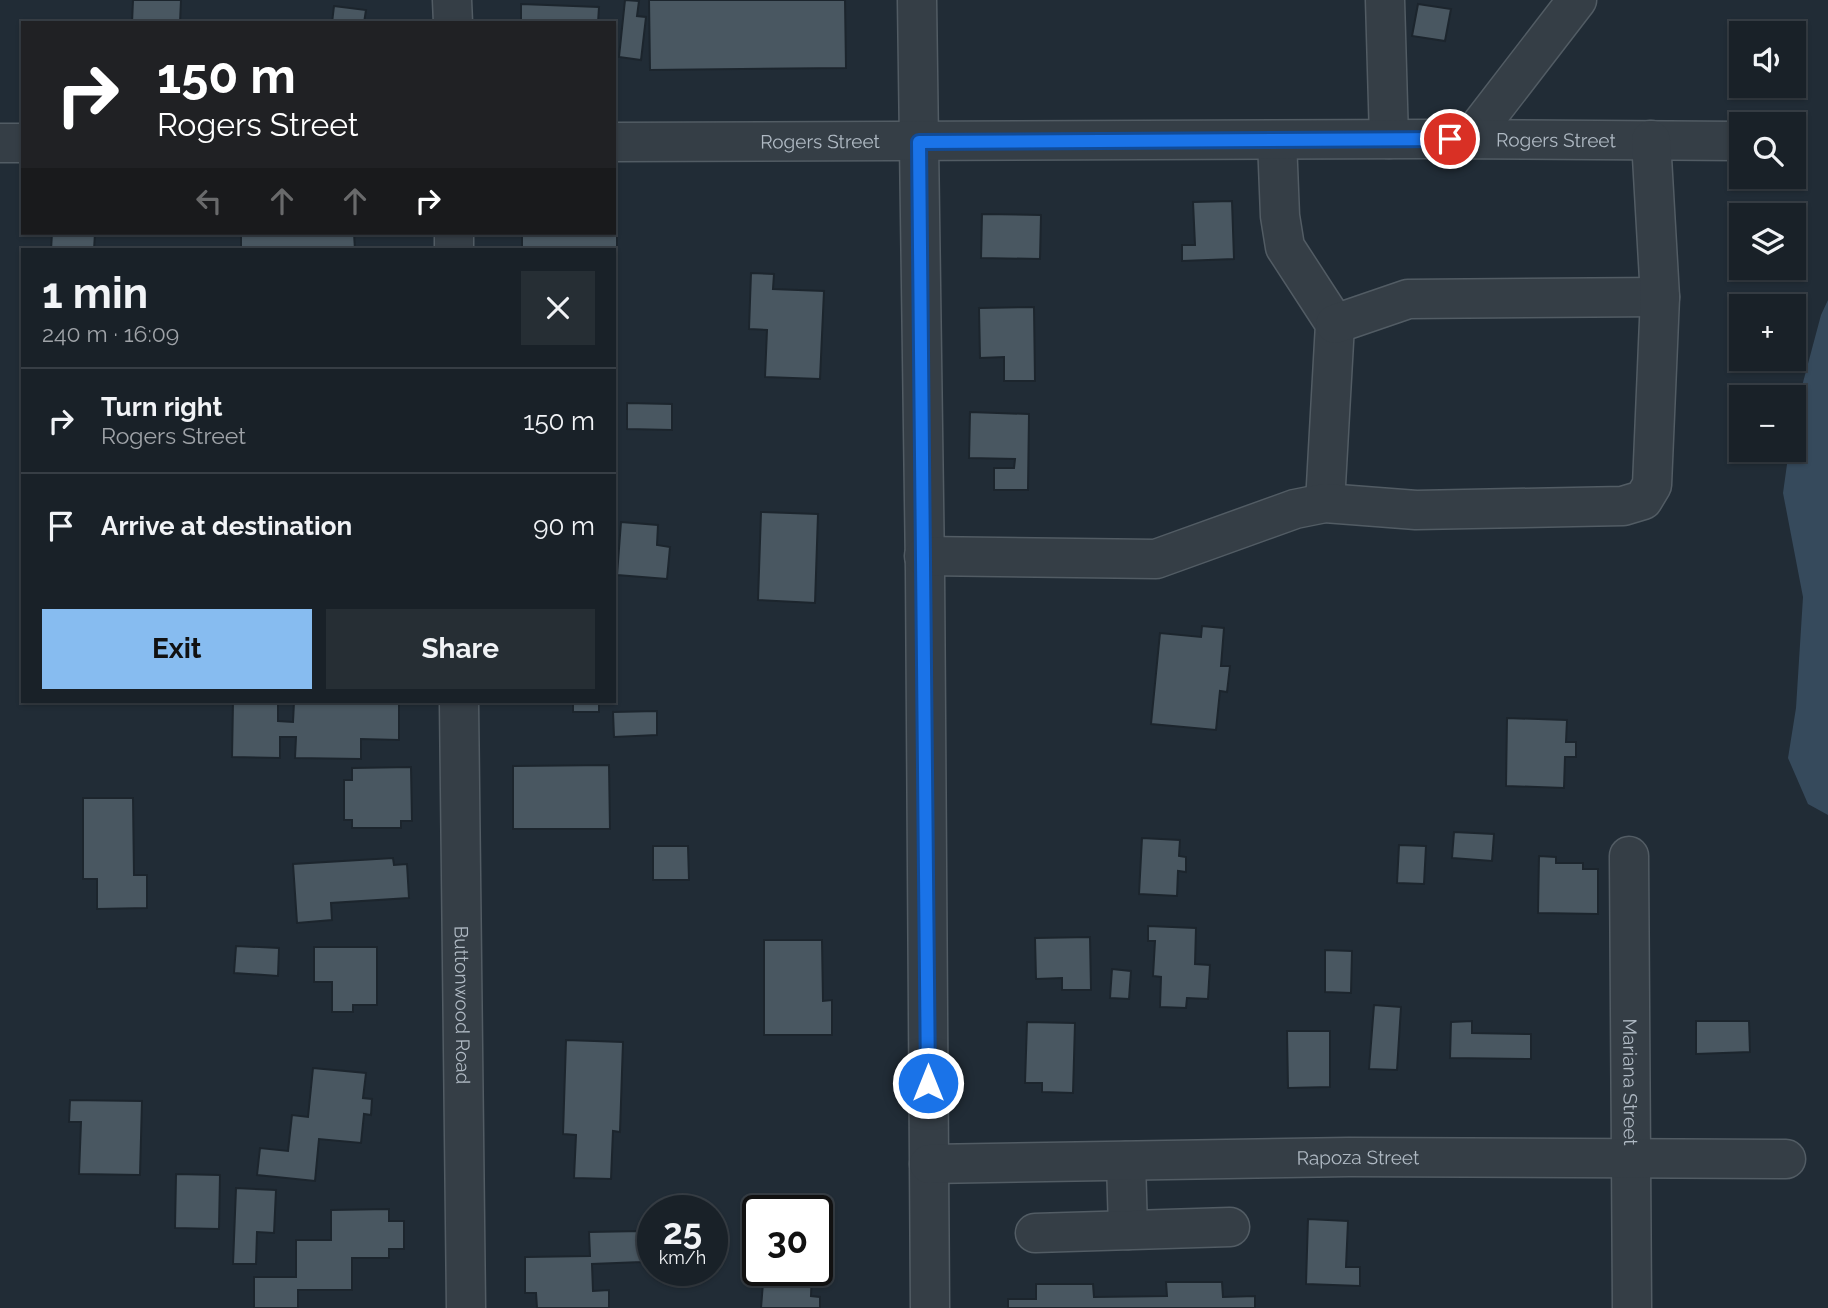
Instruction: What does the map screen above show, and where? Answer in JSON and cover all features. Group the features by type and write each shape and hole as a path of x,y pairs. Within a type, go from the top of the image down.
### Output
{"street":[{"path":"452,0 453,21"},
{"path":"917,0 930,1308"},
{"path":"1385,0 1389,139"},
{"path":"1470,139 1577,0"},
{"path":"1277,139 1280,216 1285,247 1335,324 1325,503"},
{"name":"Rogers Street","path":"616,142 1277,139 1729,141"},
{"path":"924,556 1156,559 1294,509 1325,503 1416,510 1623,506 1643,500 1652,485 1660,296 1651,140"},
{"path":"0,143 21,143"},
{"path":"1335,324 1408,299 1660,296"},
{"name":"Buttonwood Road","path":"459,703 466,1308"},
{"name":"Mariana Street","path":"1629,856 1632,1308"},
{"name":"Rapoza Street","path":"929,1164 1349,1157 1786,1159"},
{"path":"1126,1161 1128,1230"},
{"path":"1035,1233 1230,1227"}],"water":[{"path":"1828,300 1828,815 1808,804 1788,758 1796,708 1803,597 1783,493 1787,462 1806,462 1806,385 1802,385 1821,315"}],"building":[{"path":"133,0 181,0 180,21 132,21"},
{"path":"625,0 639,1 637,16 646,17 641,60 619,57"},
{"path":"649,0 845,0 846,68 650,70"},
{"path":"521,4 599,7 598,21 521,21"},
{"path":"1418,4 1451,9 1445,41 1412,36"},
{"path":"334,6 366,10 364,21 332,21"},
{"path":"1232,201 1234,259 1182,261 1182,245 1195,245 1193,202"},
{"path":"982,214 1041,215 1040,259 981,258"},
{"path":"617,221 617,253 616,248 522,248 522,235 616,235"},
{"path":"52,235 95,235 94,248 51,248"},
{"path":"241,235 354,235 355,248 241,248"},
{"path":"751,273 774,274 773,289 824,291 820,379 765,377 767,330 749,329"},
{"path":"1034,307 1035,381 1004,381 1004,357 980,358 979,308"},
{"path":"627,403 672,404 672,430 627,429"},
{"path":"970,412 1029,414 1028,490 994,490 994,468 1014,468 1015,459 969,458"},
{"path":"761,512 818,514 815,603 758,600"},
{"path":"621,522 658,525 657,545 670,547 667,579 617,575"},
{"path":"1202,626 1224,628 1221,666 1230,666 1227,692 1220,691 1216,730 1151,724 1160,633 1201,637"},
{"path":"233,703 278,703 278,721 293,722 294,703 399,703 399,740 361,739 361,759 295,758 296,737 280,737 280,758 232,757"},
{"path":"573,703 599,703 599,712 573,712"},
{"path":"657,711 657,735 614,737 613,712"},
{"path":"1507,718 1567,720 1566,742 1576,742 1576,757 1565,757 1564,788 1506,786"},
{"path":"609,765 610,829 513,829 513,766"},
{"path":"411,767 412,821 401,821 401,828 352,828 352,820 344,820 344,780 352,780 352,768"},
{"path":"83,798 133,798 134,875 147,875 147,908 97,909 97,879 83,879"},
{"path":"1454,832 1494,834 1492,861 1452,858"},
{"path":"1142,838 1180,840 1179,856 1186,857 1186,872 1178,871 1177,896 1139,894"},
{"path":"1399,845 1426,846 1424,884 1397,883"},
{"path":"653,846 688,846 689,880 653,880"},
{"path":"1539,856 1556,857 1556,863 1583,863 1583,869 1598,869 1598,914 1538,913"},
{"path":"393,858 394,865 407,864 409,898 331,903 332,920 297,923 293,864"},
{"path":"1148,926 1196,928 1195,964 1210,965 1208,999 1187,998 1186,1008 1160,1007 1161,977 1153,976 1155,941 1148,941"},
{"path":"1090,937 1091,990 1062,990 1062,978 1036,979 1035,938"},
{"path":"764,940 822,940 823,1001 832,1000 832,1035 764,1035"},
{"path":"236,946 279,948 278,976 234,973"},
{"path":"314,947 377,947 377,1005 353,1005 353,1012 332,1012 332,982 314,982"},
{"path":"1325,950 1352,951 1351,993 1325,992"},
{"path":"1112,969 1131,971 1129,999 1110,998"},
{"path":"1374,1005 1401,1007 1397,1070 1369,1069"},
{"path":"1472,1021 1472,1033 1531,1034 1531,1059 1450,1058 1451,1022"},
{"path":"1696,1021 1749,1021 1750,1052 1696,1054"},
{"path":"1027,1022 1075,1023 1073,1093 1042,1092 1042,1083 1025,1083"},
{"path":"1287,1031 1330,1031 1330,1087 1288,1088"},
{"path":"566,1040 623,1042 620,1132 613,1131 611,1179 574,1178 576,1135 563,1134"},
{"path":"313,1068 366,1073 363,1098 372,1099 371,1115 364,1114 361,1143 319,1139 315,1181 257,1175 260,1148 288,1151 292,1115 308,1117"},
{"path":"70,1100 142,1101 140,1175 79,1174 81,1122 69,1122"},
{"path":"176,1174 220,1175 219,1229 175,1228"},
{"path":"236,1188 276,1190 274,1233 257,1232 256,1264 233,1264"},
{"path":"389,1209 389,1221 404,1221 404,1249 389,1249 389,1258 352,1258 352,1290 298,1290 298,1308 254,1308 254,1277 296,1277 296,1240 331,1240 331,1210"},
{"path":"1308,1219 1348,1221 1346,1267 1360,1267 1360,1286 1306,1284"},
{"path":"637,1231 637,1262 592,1264 593,1291 609,1290 609,1308 537,1308 536,1293 525,1293 525,1257 590,1256 589,1232"},
{"path":"1166,1282 1222,1282 1223,1297 1255,1296 1255,1308 1008,1308 1008,1299 1036,1299 1036,1284 1093,1284 1094,1297 1167,1296"},
{"path":"763,1286 811,1286 811,1296 820,1297 820,1308 761,1308"}],"route":[{"path":"928,1083 919,142 1450,139"}]}
